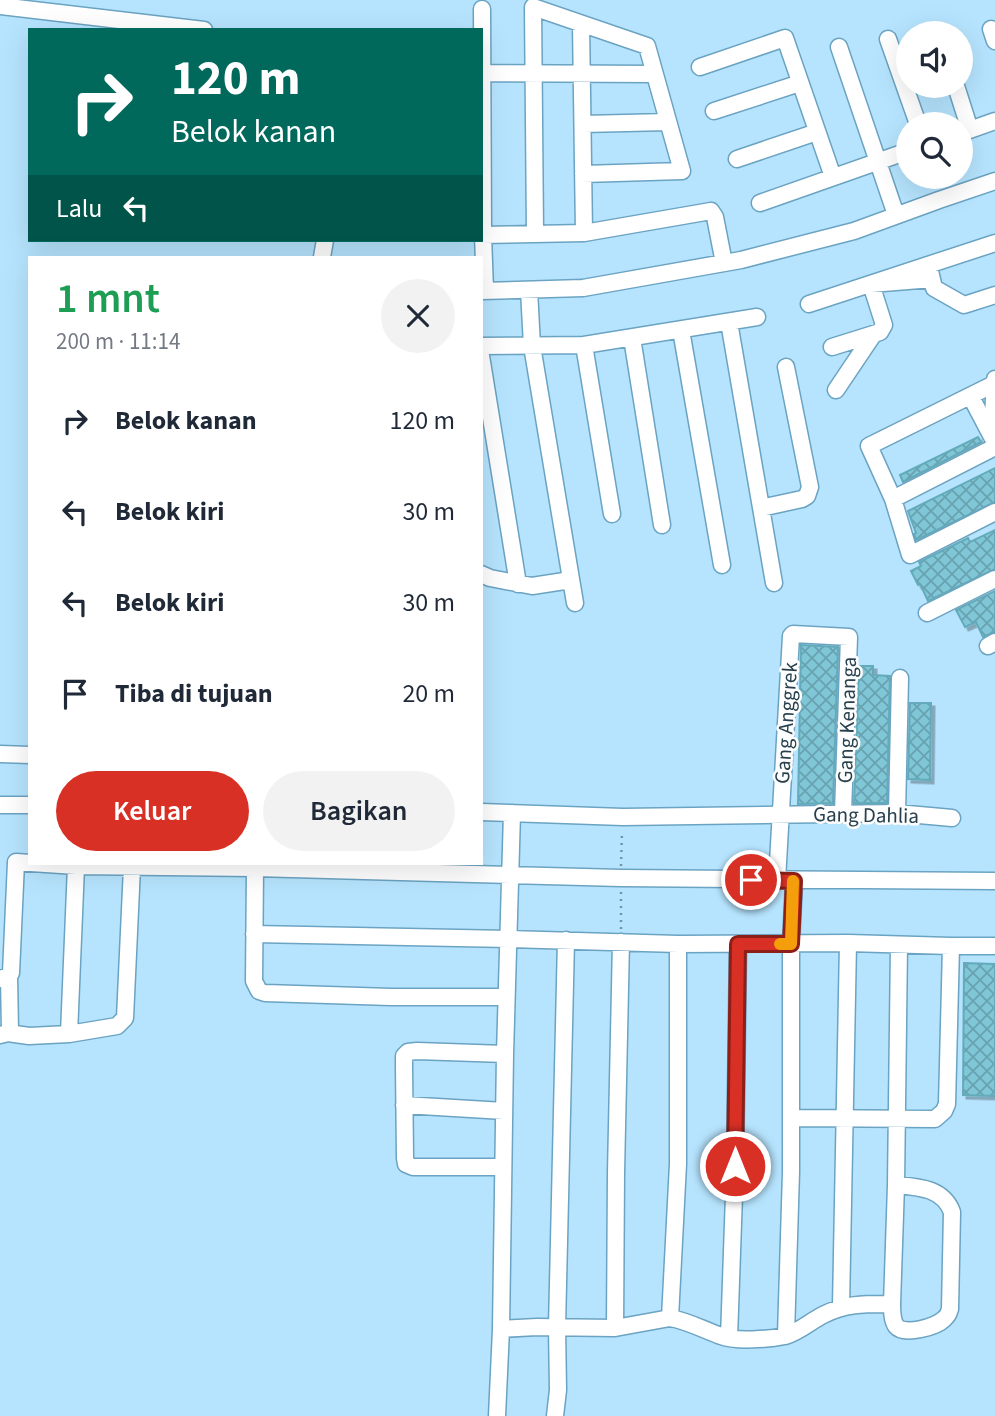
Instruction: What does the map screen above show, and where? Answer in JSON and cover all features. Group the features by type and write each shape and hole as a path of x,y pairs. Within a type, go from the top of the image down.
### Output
{"street":[{"path":"0,6 187,28"},
{"path":"535,234 533,7 647,46 682,171 583,174"},
{"path":"482,9 482,28"},
{"path":"582,24 584,233"},
{"path":"700,67 785,38 833,177"},
{"path":"888,39 914,112"},
{"path":"839,47 896,215"},
{"path":"483,73 655,74"},
{"path":"714,111 800,83"},
{"path":"973,129 995,121"},
{"path":"583,124 668,122"},
{"path":"737,159 817,132"},
{"path":"760,203 896,155"},
{"path":"483,291 583,288 741,260 833,237 995,181"},
{"path":"483,235 584,233 710,211 715,217 724,263"},
{"path":"810,304 871,284 930,272 995,243"},
{"path":"930,272 934,288 964,306 995,295"},
{"path":"832,347 880,332 884,325 871,284"},
{"path":"529,290 532,346 575,603"},
{"path":"483,346 584,345 757,317"},
{"path":"729,322 774,583"},
{"path":"681,330 722,565"},
{"path":"836,390 873,335"},
{"path":"632,338 662,525"},
{"path":"584,345 612,514"},
{"path":"761,508 802,499 807,496 810,487 786,367"},
{"path":"483,368 518,584"},
{"path":"994,442 995,379"},
{"path":"995,384 869,446 893,499 910,555 995,512"},
{"path":"971,397 994,442"},
{"path":"893,499 994,442"},
{"path":"483,575 532,586 571,580"},
{"path":"927,613 995,579"},
{"name":"Gang Kenanga","path":"797,633 849,637 843,813"},
{"name":"Gang Anggrek","path":"780,816 791,636 797,633"},
{"path":"897,813 900,678"},
{"path":"0,754 28,755"},
{"path":"0,805 28,805"},
{"name":"Gang Dahlia","path":"483,812 622,817 897,813 952,818"},
{"path":"497,1416 512,813"},
{"path":"780,816 791,944 792,1118 786,1335"},
{"path":"4,1034 10,1031 4,978 11,973 6,918 19,863"},
{"path":"57,865 786,880 995,881"},
{"path":"69,1034 76,866"},
{"path":"4,1034 69,1034 117,1026 125,1018 132,867"},
{"path":"255,868 254,981 259,991 391,997 506,997"},
{"path":"254,934 678,944 995,946"},
{"path":"555,1416 558,1390 557,1327 566,940"},
{"path":"615,1328 621,942"},
{"path":"841,1307 848,943"},
{"path":"670,1318 678,1164 678,944"},
{"path":"729,1338 738,944"},
{"path":"896,1185 920,1187 944,1197 952,1212 950,1310 947,1317 939,1323 913,1331 902,1331 897,1327 893,1321 892,1304 899,945"},
{"path":"792,1118 935,1119 944,1111 947,1104 951,946"},
{"path":"503,1167 412,1167 406,1164 404,1056 408,1052 417,1051 505,1054"},
{"path":"404,1105 504,1111"},
{"path":"501,1329 615,1328 670,1318 729,1338 765,1338 786,1335 823,1315 851,1304 892,1304"}],"building":[{"path":"978,437 981,442 903,482 900,475"},
{"path":"995,468 995,502 916,540 908,511"},
{"path":"995,530 995,569 928,601 911,571 921,566 919,562 968,538 970,542"},
{"path":"995,591 995,632 983,637 976,622 965,627 956,610"},
{"path":"801,645 838,647 833,803 798,804"},
{"path":"859,666 873,666 873,675 890,676 887,803 854,803"},
{"path":"910,703 931,703 930,780 908,779"},
{"path":"964,963 995,964 995,1096 963,1095"}],"slow traffic":[{"path":"780,944 791,944 793,881"}],"route":[{"path":"735,1166 738,944 791,944 794,881 751,880"}]}
